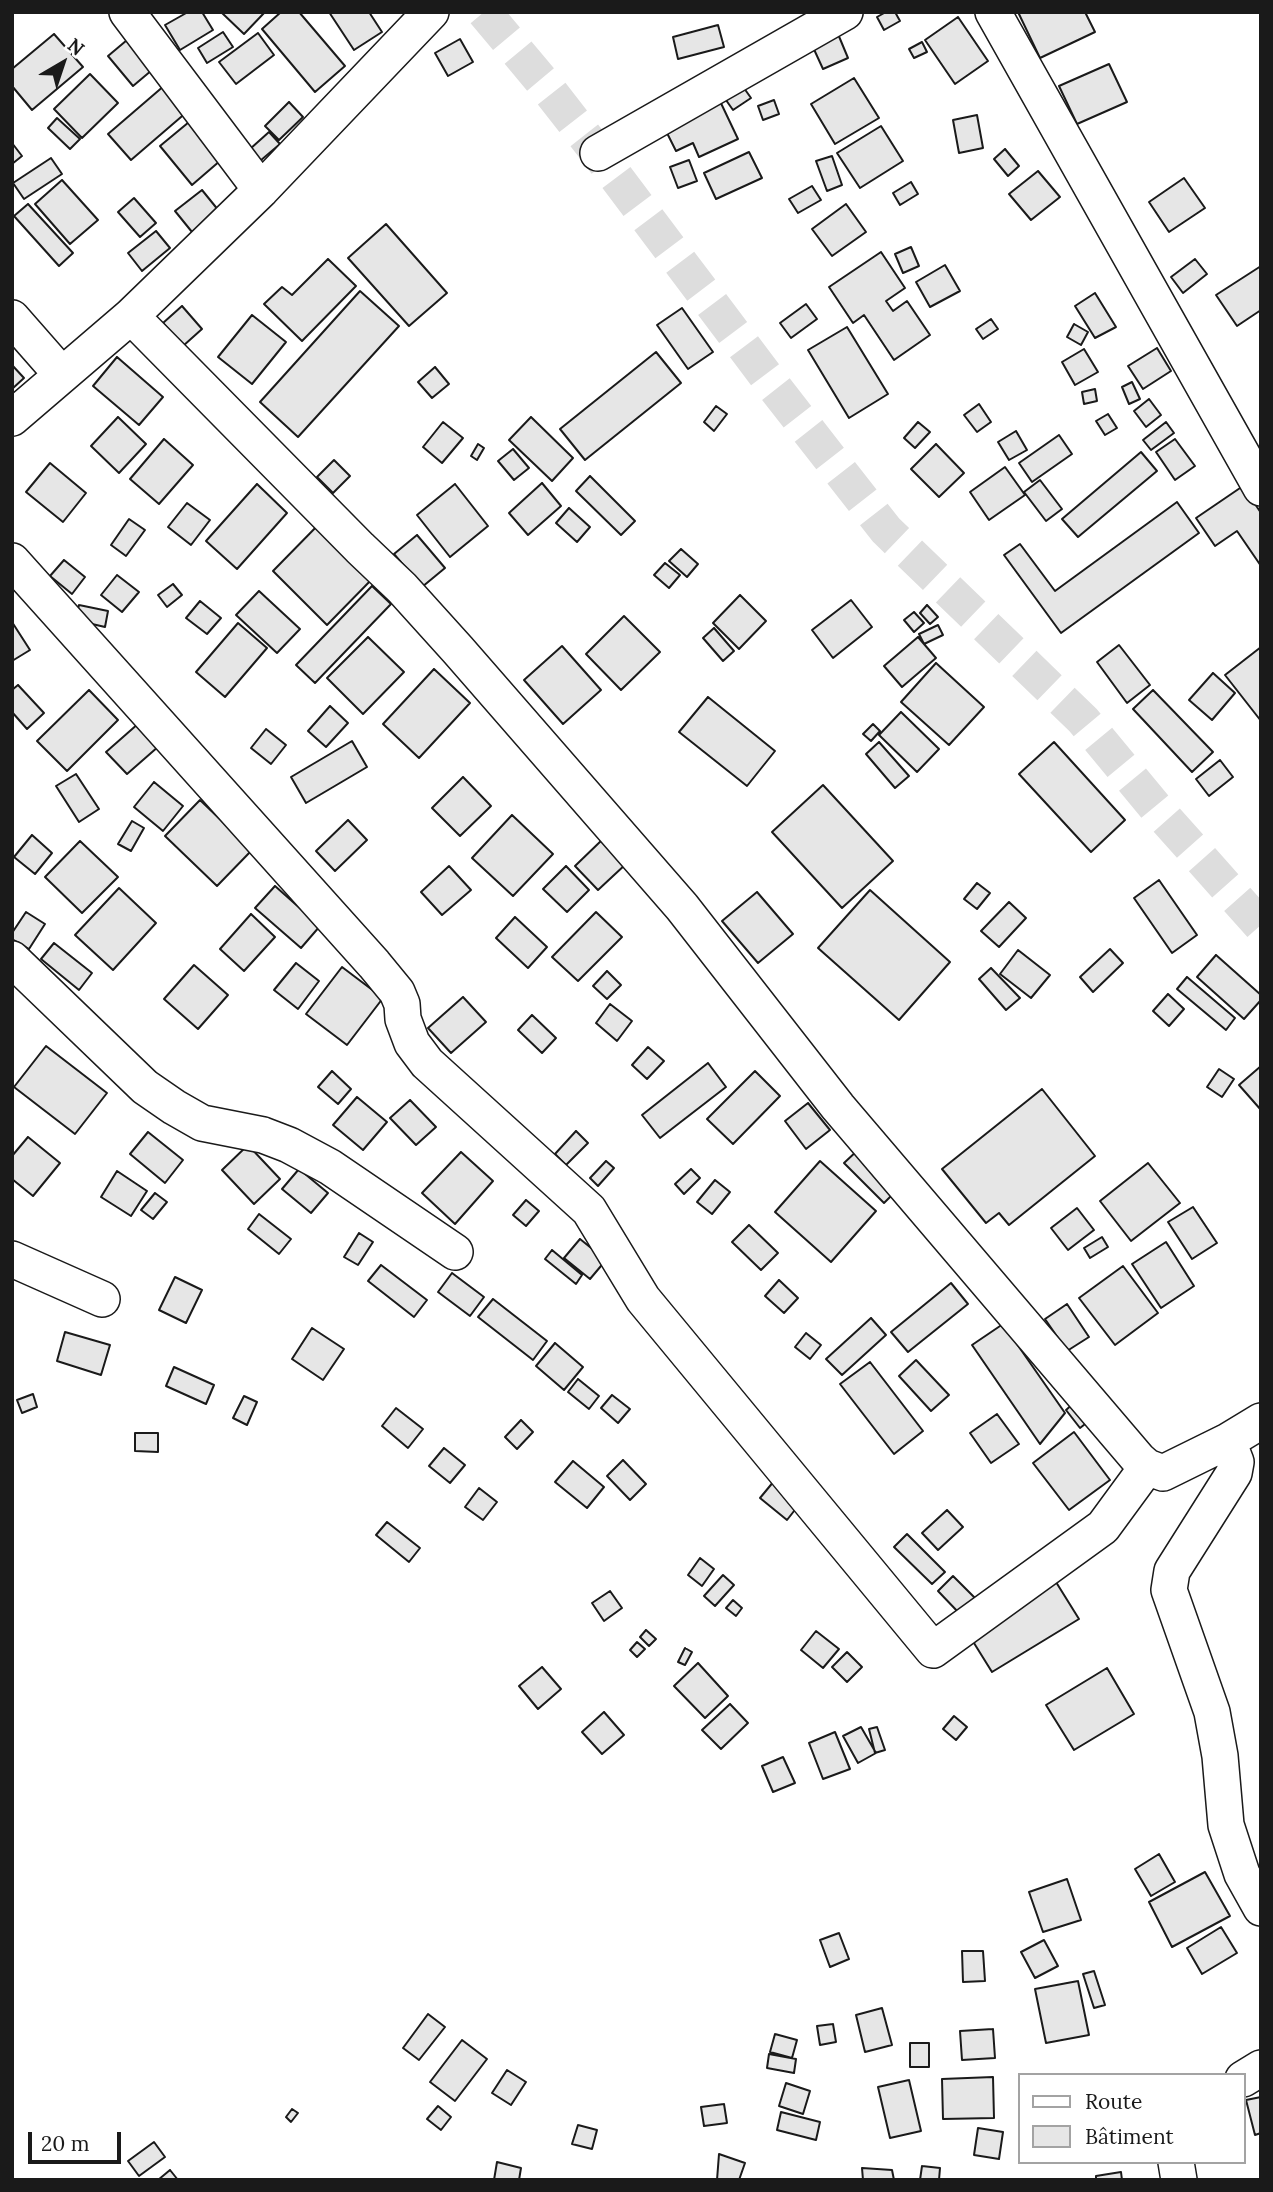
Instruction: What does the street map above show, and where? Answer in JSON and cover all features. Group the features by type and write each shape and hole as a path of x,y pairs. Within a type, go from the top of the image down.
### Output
{"street":[{"path":"127,12 261,190"},
{"path":"12,418 131,316 261,190 431,12"},
{"path":"598,153 845,12"},
{"path":"993,12 1261,488"},
{"path":"131,316 402,588 458,650 682,907 838,1107 1147,1467 1163,1473 1248,1432"},
{"path":"12,318 62,374"},
{"path":"12,561 374,964 397,992 412,1044 427,1063 589,1210 643,1299 933,1650 1103,1527 1147,1467"},
{"path":"12,959 145,1087 174,1107 202,1123 263,1135 289,1145 330,1167 455,1252"},
{"path":"12,1259 102,1299"},
{"path":"1248,1432 1234,1473 1172,1571 1169,1590 1212,1712 1220,1756 1226,1825 1242,1874 1261,1908"},
{"path":"1245,2078 1261,2068"}],"building":[{"path":"188,12 202,12 213,30 180,50 165,25"},
{"path":"221,12 265,12 244,34"},
{"path":"281,12 299,12 345,66 315,92 262,29"},
{"path":"329,12 369,12 382,32 354,50"},
{"path":"886,12 895,12 900,21 884,30 877,17"},
{"path":"1018,12 1085,12 1095,32 1040,58"},
{"path":"958,17 988,61 955,84 925,40"},
{"path":"718,25 724,47 678,59 673,37"},
{"path":"223,32 233,47 207,63 198,48"},
{"path":"258,33 274,55 236,84 219,62"},
{"path":"54,34 83,67 32,110 12,86 12,69"},
{"path":"838,34 848,58 823,69 812,45"},
{"path":"133,35 158,65 133,86 108,56"},
{"path":"460,39 473,62 448,76 435,53"},
{"path":"922,42 927,52 914,58 909,49"},
{"path":"1109,64 1127,102 1077,124 1059,86"},
{"path":"90,74 118,103 82,138 54,109"},
{"path":"854,78 879,118 835,144 811,104"},
{"path":"739,81 751,98 733,110 721,93"},
{"path":"165,85 188,111 131,160 108,134"},
{"path":"719,99 738,139 699,157 693,143 676,151 663,125"},
{"path":"774,100 779,114 763,120 758,106"},
{"path":"289,102 303,117 279,140 265,126"},
{"path":"977,115 983,148 959,153 953,120"},
{"path":"57,118 80,139 70,149 48,128"},
{"path":"189,122 221,160 192,185 160,146"},
{"path":"881,126 903,161 860,188 837,153"},
{"path":"269,132 280,144 260,161 250,149"},
{"path":"12,143 22,156 12,164"},
{"path":"1005,149 1019,166 1008,176 994,159"},
{"path":"749,152 762,178 716,199 704,173"},
{"path":"832,156 842,185 827,191 816,161"},
{"path":"51,158 62,174 24,199 13,183"},
{"path":"689,160 697,181 678,188 670,167"},
{"path":"1038,171 1060,197 1031,220 1009,194"},
{"path":"1184,178 1205,208 1169,232 1149,202"},
{"path":"62,180 98,220 70,244 35,204"},
{"path":"911,182 918,194 900,205 893,193"},
{"path":"812,186 821,200 798,213 789,199"},
{"path":"202,190 219,211 192,232 175,211"},
{"path":"134,198 156,223 140,237 118,212"},
{"path":"28,204 73,253 59,266 14,216"},
{"path":"846,204 866,232 832,256 812,229"},
{"path":"386,224 447,293 409,326 348,258"},
{"path":"156,231 170,248 142,271 128,253"},
{"path":"911,247 919,266 903,273 895,254"},
{"path":"881,252 905,288 886,301 893,311 907,301 930,335 894,360 864,315 853,323 829,287"},
{"path":"328,259 356,286 302,341 264,304 282,287 292,295"},
{"path":"1195,259 1207,274 1183,293 1171,277"},
{"path":"945,265 960,291 930,307 916,282"},
{"path":"1261,266 1261,310 1237,326 1216,295"},
{"path":"360,291 399,326 298,437 260,402"},
{"path":"1095,293 1116,327 1095,338 1075,306"},
{"path":"806,304 817,319 791,338 780,323"},
{"path":"182,306 202,329 183,346 163,323"},
{"path":"682,308 713,352 688,369 657,325"},
{"path":"252,315 286,342 252,384 218,357"},
{"path":"991,319 998,329 983,339 976,329"},
{"path":"1074,324 1088,332 1081,345 1067,337"},
{"path":"847,327 888,394 849,418 808,350"},
{"path":"1157,348 1171,371 1143,389 1128,366"},
{"path":"1084,349 1098,372 1075,385 1062,362"},
{"path":"656,352 681,383 585,460 560,429"},
{"path":"117,357 163,397 139,425 93,386"},
{"path":"12,365 24,378 12,389"},
{"path":"435,367 449,384 432,398 418,382"},
{"path":"1132,382 1140,399 1129,404 1122,387"},
{"path":"1095,389 1097,401 1084,404 1082,392"},
{"path":"1149,399 1161,415 1146,427 1134,411"},
{"path":"979,404 991,422 977,432 964,415"},
{"path":"716,406 727,414 714,431 704,422"},
{"path":"1108,414 1117,428 1105,435 1096,421"},
{"path":"118,417 146,444 119,473 91,446"},
{"path":"531,417 573,458 552,481 509,440"},
{"path":"443,422 463,438 442,463 423,447"},
{"path":"918,422 930,432 915,448 904,438"},
{"path":"1166,422 1174,433 1151,450 1143,440"},
{"path":"1016,431 1027,450 1009,460 998,442"},
{"path":"1059,435 1072,454 1032,482 1019,463"},
{"path":"164,439 193,465 159,504 130,479"},
{"path":"1175,439 1195,466 1175,480 1156,452"},
{"path":"478,444 484,448 477,460 471,456"},
{"path":"936,444 964,473 939,497 911,469"},
{"path":"513,449 529,468 514,480 498,461"},
{"path":"1141,452 1157,471 1078,537 1062,519"},
{"path":"334,460 350,476 333,493 317,477"},
{"path":"50,463 86,493 63,522 26,492"},
{"path":"1005,467 1025,495 989,520 970,492"},
{"path":"590,476 635,521 621,535 576,491"},
{"path":"1040,480 1062,509 1046,521 1024,492"},
{"path":"542,483 561,506 528,535 509,513"},
{"path":"257,484 287,513 237,569 206,541"},
{"path":"455,484 488,526 450,557 417,515"},
{"path":"1243,486 1261,513 1261,566 1237,531 1215,546 1196,518"},
{"path":"1177,502 1199,533 1061,633 1004,555 1020,544 1055,591"},
{"path":"187,503 210,520 191,545 168,527"},
{"path":"569,508 590,527 577,542 556,523"},
{"path":"129,519 145,530 126,556 111,545"},
{"path":"322,521 376,575 327,625 273,571"},
{"path":"417,535 445,568 422,587 394,554"},
{"path":"681,549 698,564 687,577 669,561"},
{"path":"64,560 85,577 72,594 50,576"},
{"path":"665,563 680,575 669,588 654,575"},
{"path":"117,575 139,592 122,612 101,595"},
{"path":"173,584 182,595 167,607 158,595"},
{"path":"372,586 391,604 315,683 296,665"},
{"path":"259,591 300,629 277,653 236,615"},
{"path":"740,595 766,621 739,649 713,623"},
{"path":"851,600 872,627 833,658 812,630"},
{"path":"200,601 221,618 207,634 186,618"},
{"path":"79,605 108,611 105,627 75,620"},
{"path":"927,605 938,617 930,624 920,613"},
{"path":"914,612 924,623 914,632 904,620"},
{"path":"624,616 660,652 621,690 586,654"},
{"path":"12,622 30,650 12,661"},
{"path":"238,623 267,648 225,697 196,672"},
{"path":"938,625 943,635 924,644 919,634"},
{"path":"714,628 734,651 723,661 703,638"},
{"path":"368,637 404,672 363,714 327,678"},
{"path":"918,637 936,658 902,687 884,666"},
{"path":"1119,645 1150,685 1127,703 1097,662"},
{"path":"562,646 601,690 563,724 524,680"},
{"path":"1261,647 1261,721 1225,675"},
{"path":"936,663 984,707 949,745 901,702"},
{"path":"434,669 470,703 419,758 383,724"},
{"path":"1213,673 1235,693 1212,720 1189,700"},
{"path":"18,685 44,713 27,729 12,712 12,690"},
{"path":"89,690 118,720 67,771 37,741"},
{"path":"1153,690 1213,752 1192,772 1133,709"},
{"path":"708,697 775,751 747,786 679,732"},
{"path":"330,706 348,723 326,747 308,731"},
{"path":"901,712 939,749 917,772 879,735"},
{"path":"139,723 159,746 127,774 106,752"},
{"path":"873,724 880,731 871,741 863,734"},
{"path":"266,729 286,745 271,764 251,748"},
{"path":"352,741 367,767 306,803 291,777"},
{"path":"879,742 909,776 895,788 866,754"},
{"path":"1054,742 1125,820 1091,852 1019,774"},
{"path":"1220,760 1233,777 1209,796 1196,779"},
{"path":"76,774 99,809 79,822 56,786"},
{"path":"463,777 491,806 460,836 432,808"},
{"path":"154,782 183,806 163,831 134,807"},
{"path":"823,785 893,861 842,908 772,832"},
{"path":"200,800 252,850 217,886 165,836"},
{"path":"512,815 553,854 513,896 472,858"},
{"path":"348,820 367,840 335,871 316,851"},
{"path":"132,821 144,828 131,851 118,844"},
{"path":"32,835 52,853 35,874 14,857"},
{"path":"604,838 627,863 598,890 575,866"},
{"path":"80,841 118,877 82,913 45,877"},
{"path":"449,866 471,890 442,915 421,892"},
{"path":"566,866 589,890 567,912 543,889"},
{"path":"1159,880 1197,935 1172,953 1134,898"},
{"path":"977,883 990,893 977,909 964,899"},
{"path":"275,886 320,926 301,948 255,908"},
{"path":"119,888 156,923 113,970 75,935"},
{"path":"870,890 950,962 899,1020 818,948"},
{"path":"757,892 793,934 758,963 722,921"},
{"path":"1009,902 1026,918 999,947 981,931"},
{"path":"26,912 45,924 29,949 12,939 12,933"},
{"path":"596,912 622,937 578,981 552,957"},
{"path":"251,914 275,937 244,971 220,949"},
{"path":"515,917 547,947 528,968 496,938"},
{"path":"54,943 92,973 79,990 41,959"},
{"path":"1110,949 1123,963 1093,992 1080,977"},
{"path":"1018,950 1050,975 1031,998 1000,974"},
{"path":"1216,955 1261,995 1261,1000 1244,1019 1197,977"},
{"path":"296,963 319,981 298,1009 274,990"},
{"path":"194,965 228,995 198,1029 164,999"},
{"path":"342,967 383,998 347,1045 306,1014"},
{"path":"991,968 1020,998 1006,1010 979,979"},
{"path":"607,971 621,985 607,999 593,986"},
{"path":"1187,977 1235,1018 1226,1030 1177,989"},
{"path":"1168,994 1184,1009 1169,1026 1153,1011"},
{"path":"463,997 486,1022 451,1053 428,1028"},
{"path":"610,1004 632,1021 617,1041 596,1023"},
{"path":"532,1015 556,1038 542,1053 518,1030"},
{"path":"46,1046 107,1093 75,1134 14,1087"},
{"path":"648,1047 664,1061 647,1079 632,1065"},
{"path":"708,1063 726,1087 660,1138 642,1115"},
{"path":"1261,1066 1261,1110 1239,1085"},
{"path":"1219,1069 1234,1079 1222,1097 1207,1087"},
{"path":"332,1071 351,1089 338,1104 318,1087"},
{"path":"755,1071 780,1096 733,1144 707,1119"},
{"path":"1042,1089 1095,1156 1009,1225 999,1213 986,1223 942,1169"},
{"path":"357,1097 387,1122 363,1150 333,1125"},
{"path":"410,1100 436,1127 416,1145 390,1118"},
{"path":"808,1103 830,1130 806,1149 785,1121"},
{"path":"576,1131 588,1143 566,1165 555,1154"},
{"path":"148,1132 183,1160 165,1183 130,1154"},
{"path":"28,1137 60,1163 33,1196 12,1179 12,1156"},
{"path":"248,1145 280,1179 254,1204 222,1170"},
{"path":"859,1149 899,1188 884,1203 844,1163"},
{"path":"461,1152 493,1181 455,1224 422,1193"},
{"path":"606,1161 614,1168 598,1186 590,1178"},
{"path":"820,1161 876,1211 831,1262 775,1212"},
{"path":"1148,1163 1180,1203 1131,1241 1100,1201"},
{"path":"299,1169 328,1193 311,1213 282,1189"},
{"path":"691,1169 700,1178 684,1194 675,1184"},
{"path":"117,1171 147,1191 131,1216 101,1197"},
{"path":"715,1180 730,1192 712,1214 697,1202"},
{"path":"155,1193 167,1202 153,1219 141,1210"},
{"path":"526,1200 539,1211 526,1226 513,1215"},
{"path":"1193,1207 1217,1243 1192,1259 1168,1222"},
{"path":"1077,1208 1094,1230 1068,1250 1051,1228"},
{"path":"259,1214 291,1239 279,1254 248,1229"},
{"path":"749,1225 778,1253 761,1270 732,1242"},
{"path":"359,1233 373,1242 358,1265 344,1257"},
{"path":"1102,1237 1108,1247 1090,1258 1084,1248"},
{"path":"580,1239 606,1260 590,1279 564,1258"},
{"path":"1166,1242 1194,1286 1161,1308 1132,1264"},
{"path":"552,1250 582,1275 576,1284 545,1259"},
{"path":"381,1265 427,1300 414,1317 368,1281"},
{"path":"1123,1266 1158,1313 1115,1345 1079,1298"},
{"path":"452,1273 484,1297 470,1316 438,1292"},
{"path":"175,1277 202,1290 186,1323 159,1310"},
{"path":"779,1280 798,1298 784,1313 765,1296"},
{"path":"951,1283 968,1304 908,1352 891,1332"},
{"path":"493,1299 547,1341 533,1360 478,1317"},
{"path":"1067,1304 1089,1337 1067,1351 1045,1319"},
{"path":"871,1318 886,1335 842,1375 826,1359"},
{"path":"1003,1324 1065,1413 1040,1444 972,1345"},
{"path":"312,1328 344,1349 323,1380 292,1359"},
{"path":"65,1332 110,1345 101,1375 57,1361"},
{"path":"806,1333 821,1345 810,1359 795,1347"},
{"path":"555,1343 583,1367 564,1390 536,1366"},
{"path":"916,1360 949,1395 931,1411 899,1376"},
{"path":"870,1362 923,1431 894,1454 840,1384"},
{"path":"174,1367 214,1385 206,1404 166,1386"},
{"path":"578,1379 599,1396 589,1409 568,1392"},
{"path":"33,1394 37,1407 22,1413 17,1400"},
{"path":"612,1395 630,1409 618,1423 601,1408"},
{"path":"244,1396 257,1402 247,1425 233,1418"},
{"path":"1075,1402 1089,1421 1080,1428 1066,1410"},
{"path":"396,1408 423,1429 408,1448 382,1426"},
{"path":"997,1414 1019,1444 991,1463 970,1433"},
{"path":"521,1420 533,1432 517,1449 505,1437"},
{"path":"1074,1432 1110,1480 1069,1510 1033,1463"},
{"path":"135,1433 158,1433 158,1452 135,1451"},
{"path":"444,1448 465,1465 450,1483 429,1466"},
{"path":"623,1460 646,1484 630,1500 607,1476"},
{"path":"573,1461 604,1487 587,1508 555,1482"},
{"path":"779,1475 805,1497 787,1520 760,1498"},
{"path":"479,1488 497,1502 483,1520 465,1507"},
{"path":"947,1510 963,1527 938,1550 922,1533"},
{"path":"387,1522 420,1548 409,1562 376,1535"},
{"path":"907,1534 945,1572 932,1584 894,1547"},
{"path":"700,1558 714,1569 702,1586 688,1575"},
{"path":"1051,1574 1079,1619 992,1672 964,1627"},
{"path":"723,1575 734,1585 715,1606 704,1596"},
{"path":"953,1576 975,1598 959,1613 938,1591"},
{"path":"610,1591 622,1608 604,1621 592,1603"},
{"path":"733,1600 742,1608 736,1616 726,1608"},
{"path":"646,1630 656,1639 649,1646 640,1637"},
{"path":"816,1631 839,1649 823,1668 801,1650"},
{"path":"637,1642 645,1649 637,1657 630,1650"},
{"path":"685,1648 692,1652 685,1665 678,1662"},
{"path":"847,1652 862,1667 847,1682 832,1667"},
{"path":"698,1663 728,1696 705,1718 674,1686"},
{"path":"542,1667 561,1689 538,1709 519,1686"},
{"path":"1107,1668 1134,1714 1074,1750 1046,1705"},
{"path":"730,1704 748,1723 721,1749 702,1730"},
{"path":"604,1712 624,1735 602,1754 582,1732"},
{"path":"954,1716 967,1727 956,1740 943,1729"},
{"path":"861,1727 876,1753 858,1763 843,1736"},
{"path":"877,1727 885,1750 875,1753 869,1729"},
{"path":"835,1732 850,1769 823,1779 809,1743"},
{"path":"783,1757 795,1783 773,1792 762,1766"},
{"path":"1159,1854 1175,1882 1151,1896 1135,1869"},
{"path":"1205,1872 1230,1916 1172,1947 1149,1902"},
{"path":"1067,1879 1081,1920 1043,1932 1029,1892"},
{"path":"1221,1927 1237,1953 1202,1974 1187,1948"},
{"path":"839,1933 849,1959 830,1967 820,1940"},
{"path":"1044,1940 1058,1966 1035,1978 1021,1952"},
{"path":"962,1951 983,1951 985,1981 963,1982"},
{"path":"1094,1971 1105,2005 1094,2008 1083,1974"},
{"path":"1078,1981 1089,2035 1046,2043 1035,1989"},
{"path":"882,2008 892,2045 865,2052 856,2015"},
{"path":"428,2014 445,2027 419,2060 403,2048"},
{"path":"833,2024 836,2042 820,2045 817,2026"},
{"path":"993,2029 995,2058 962,2060 960,2031"},
{"path":"775,2034 797,2040 792,2058 770,2052"},
{"path":"462,2040 487,2059 455,2101 430,2082"},
{"path":"910,2043 929,2043 929,2067 910,2067"},
{"path":"769,2054 796,2059 794,2073 767,2068"},
{"path":"507,2070 526,2082 511,2105 492,2093"},
{"path":"993,2077 994,2118 943,2119 942,2079"},
{"path":"909,2080 921,2131 890,2138 878,2087"},
{"path":"786,2083 810,2091 803,2114 779,2106"},
{"path":"1261,2097 1261,2133 1255,2135 1246,2100"},
{"path":"724,2104 727,2123 704,2126 701,2107"},
{"path":"438,2106 451,2117 441,2130 427,2119"},
{"path":"292,2109 298,2113 291,2122 286,2117"},
{"path":"781,2112 820,2122 816,2140 777,2130"},
{"path":"578,2125 597,2130 592,2149 572,2144"},
{"path":"978,2128 1003,2132 999,2159 974,2155"},
{"path":"154,2142 165,2157 139,2176 128,2161"},
{"path":"719,2154 745,2163 739,2180 717,2180"},
{"path":"497,2162 521,2168 519,2180 494,2180"},
{"path":"922,2166 940,2168 939,2180 920,2180"},
{"path":"862,2168 892,2170 894,2180 863,2180"},
{"path":"170,2170 178,2180 158,2180"},
{"path":"1121,2172 1122,2180 1096,2180 1096,2176"}],"tunnel":[{"path":"484,12 598,153 886,530 1083,720 1156,808 1261,926"}]}
